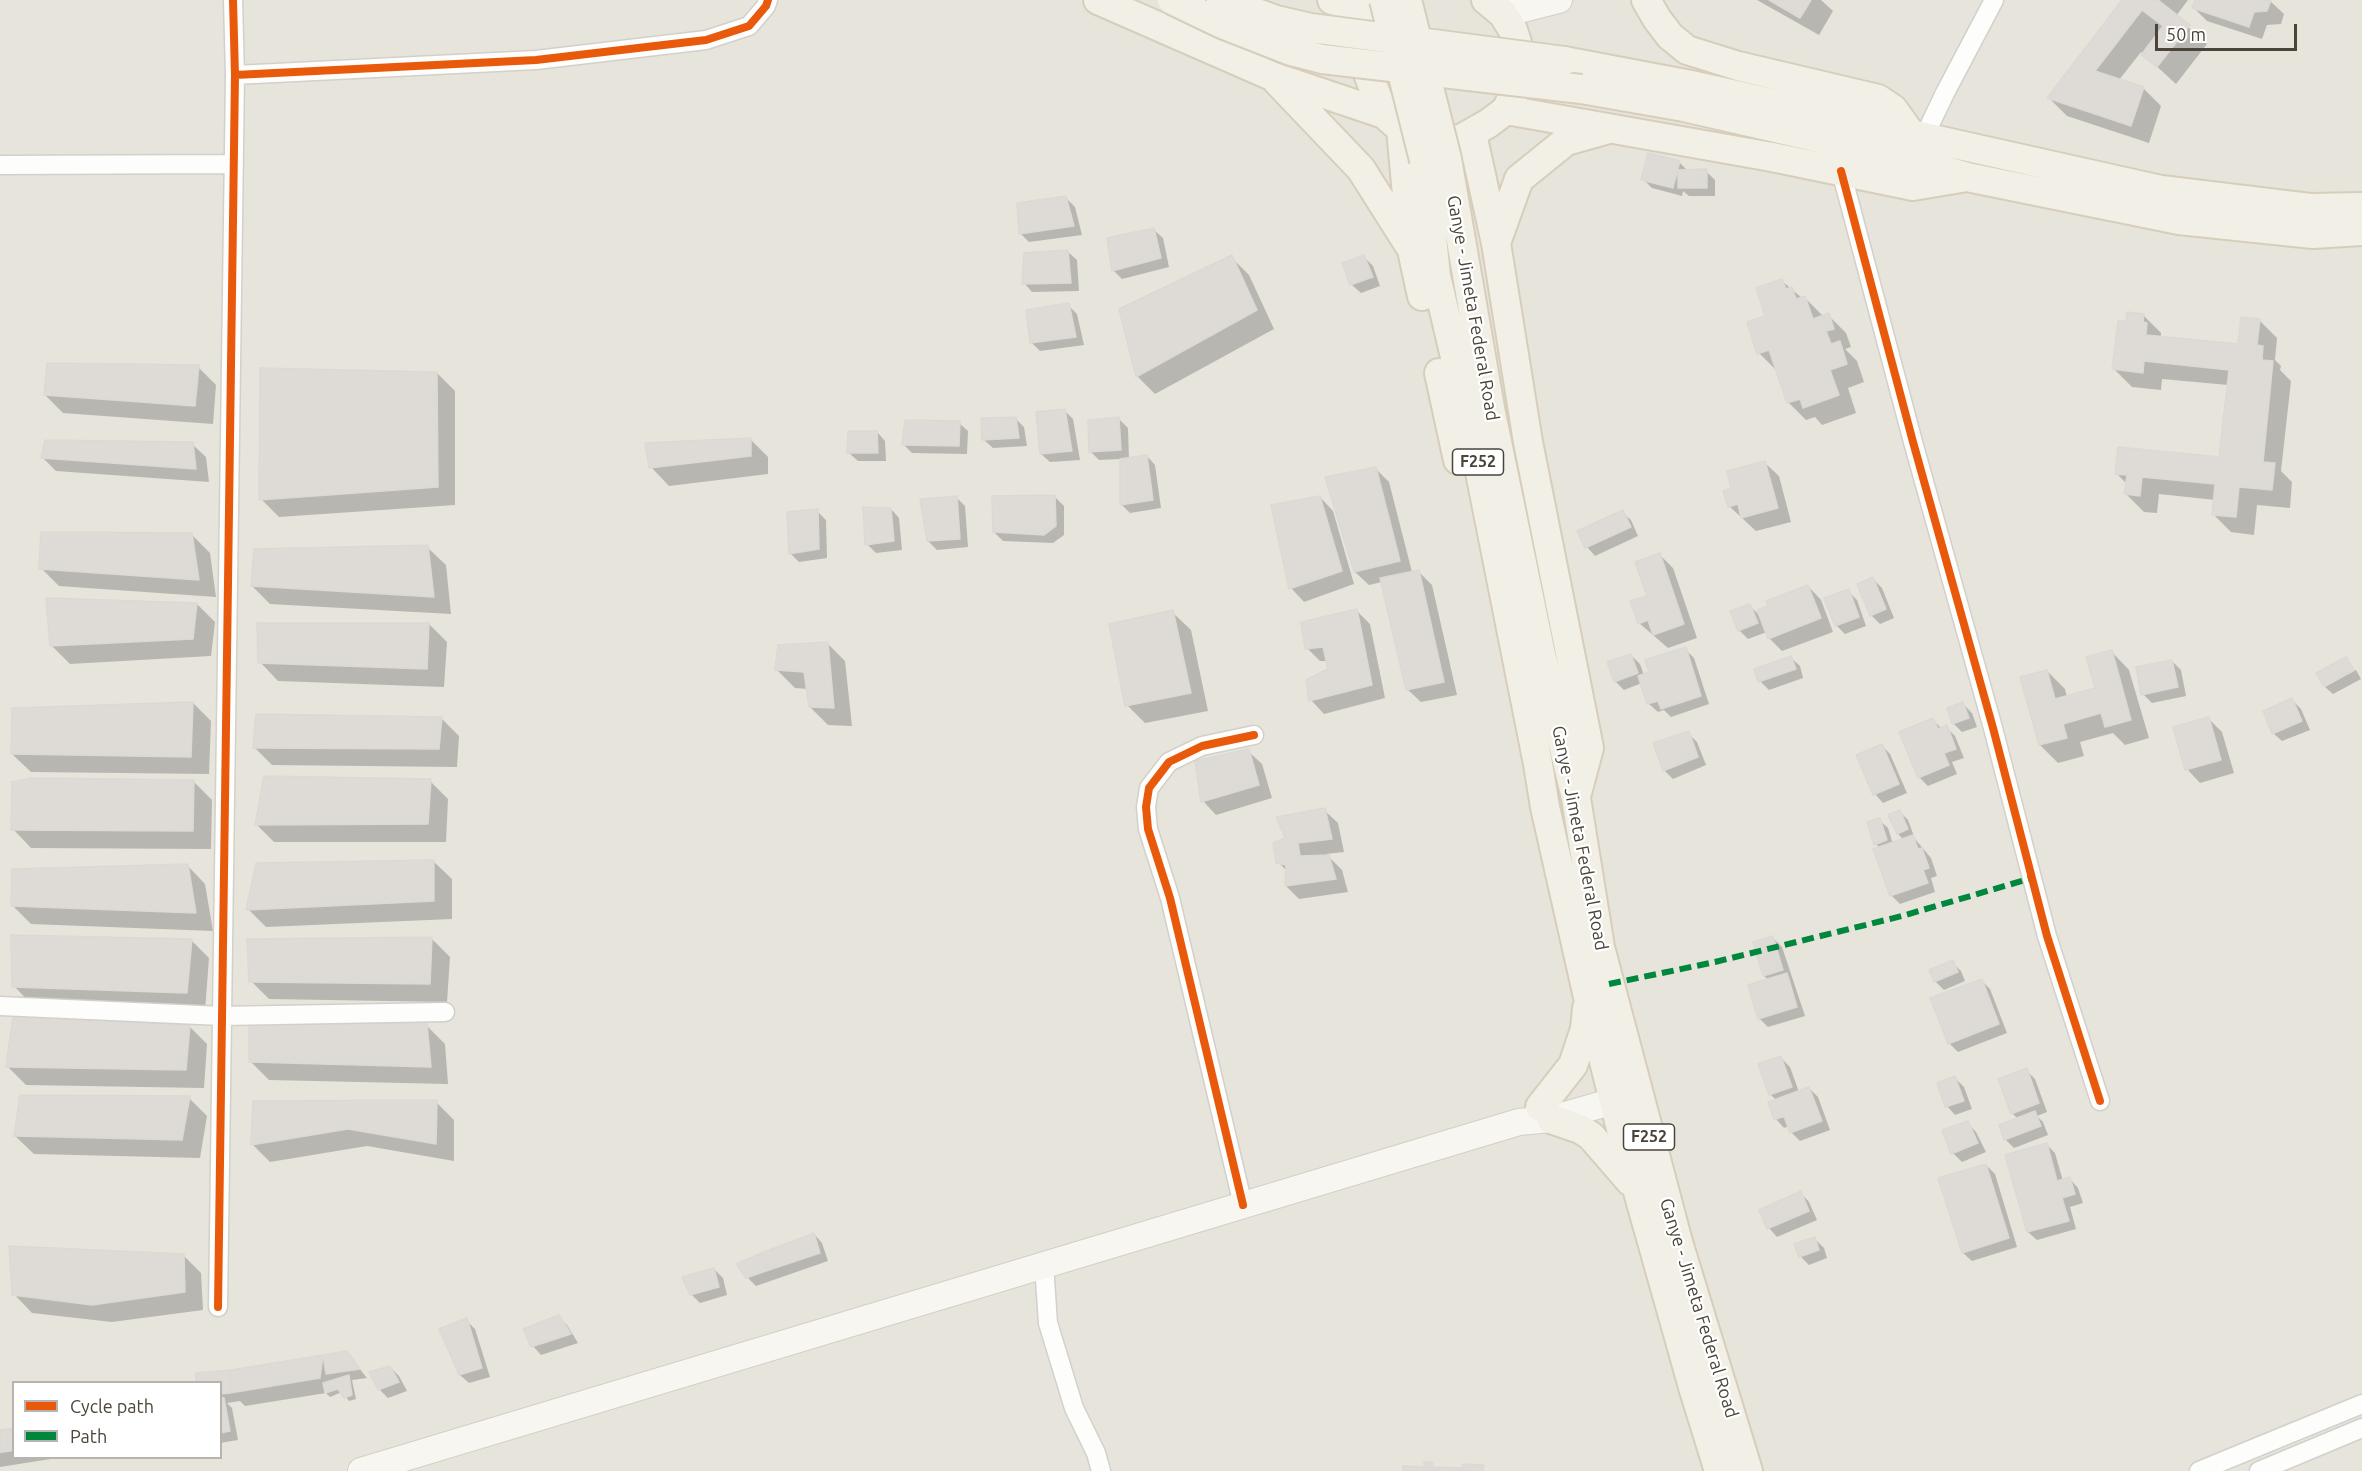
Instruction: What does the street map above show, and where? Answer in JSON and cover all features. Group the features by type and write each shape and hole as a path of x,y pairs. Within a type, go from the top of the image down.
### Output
{"main road":[{"path":"1098,0 1274,77 1393,121 1420,138 1441,141 1461,139 1472,134 1506,110 1519,84 1521,63 1519,44 1514,30 1495,7"},
{"path":"1172,0 1222,24 1281,47 1323,58 1581,89 1695,109 1890,154 1967,177 2179,220 2313,234 2362,231"},
{"path":"1221,0 1276,20 1311,28 1564,61 1691,85 2161,190 2310,208 2362,207"},
{"path":"1332,0 1393,4"},
{"path":"1495,7 1559,0"},
{"path":"1646,0 1670,36 1687,50 1738,66 1878,99 1893,109 1918,135"},
{"path":"1393,4 1370,41 1366,69 1393,121 1412,250 1520,750 1545,807"},
{"path":"1393,4 1435,160"},
{"path":"1274,77 1361,170 1412,250"},
{"path":"1506,110 1614,128 1913,186 1967,177"},
{"path":"1496,243 1519,179 1566,141 1614,128"},
{"path":"1472,134 1496,243 1528,442 1589,747 1575,798"},
{"name":"Ganye - Jimeta Federal Road","path":"1435,160 1471,307 1540,650 1575,798 1600,947 1678,1242 1748,1471"},
{"name":"Ganye - Jimeta Federal Road","path":"1435,160 1436,276 1468,412 1545,807 1588,997 1637,1191 1719,1471"},
{"path":"1537,1116 1573,1065 1585,1029 1588,997"},
{"path":"361,1471 1612,1093"},
{"path":"1537,1116 1580,1129 1591,1136 1637,1191"}],"street":[{"path":"218,1307 234,164 233,0"},
{"path":"235,75 536,60 706,40 749,26 766,6 768,0"},
{"path":"1918,135 1945,93 1994,0"},
{"path":"0,165 234,164"},
{"path":"1841,171 1913,442 1993,728 2047,936 2100,1101"},
{"path":"1243,1205 1170,898 1148,829 1146,807 1149,788 1169,762 1202,746 1254,735"},
{"path":"0,1006 222,1016 445,1012"},
{"path":"1044,1265 1048,1323 1074,1408 1096,1453 1101,1471"},
{"path":"2199,1471 2362,1404"},
{"path":"2259,1471 2362,1428"}],"shaded area":[{"path":"0,0 2362,0 2362,1471 0,1471"}],"building":[{"path":"1769,0 1811,0 1800,18"},
{"path":"2122,0 2158,0 2190,25 2157,67 2141,55 2163,26 2142,10 2095,71 2144,87 2131,126 2047,98"},
{"path":"2195,0 2271,0 2267,11 2254,12 2249,27 2192,8"},
{"path":"1648,153 1680,161 1673,188 1641,180"},
{"path":"1707,169 1707,188 1678,188 1678,170"},
{"path":"1066,196 1074,226 1019,234 1017,203"},
{"path":"1154,228 1161,258 1112,271 1107,238"},
{"path":"1068,250 1071,283 1022,284 1024,253"},
{"path":"1232,255 1257,310 1136,377 1119,309"},
{"path":"1364,255 1373,277 1350,285 1342,263"},
{"path":"1782,279 1786,289 1792,287 1796,299 1805,296 1813,319 1829,313 1834,329 1826,331 1831,344 1840,341 1847,364 1830,370 1839,395 1803,408 1800,399 1787,403 1769,350 1757,354 1747,322 1765,316 1756,288"},
{"path":"1069,303 1076,337 1030,343 1026,310"},
{"path":"2127,312 2144,314 2143,322 2147,323 2146,335 2238,344 2241,317 2260,319 2257,345 2263,346 2262,360 2273,361 2263,462 2275,463 2272,490 2239,487 2236,517 2212,515 2215,484 2142,477 2140,496 2124,494 2127,475 2115,474 2118,447 2219,457 2229,370 2144,361 2143,373 2112,369 2118,321 2126,321"},
{"path":"47,363 199,365 195,406 44,395"},
{"path":"260,368 437,372 438,487 259,500"},
{"path":"1065,409 1072,451 1040,454 1036,412"},
{"path":"1016,417 1019,438 982,440 981,418"},
{"path":"1119,417 1121,450 1089,452 1088,420"},
{"path":"905,420 960,421 959,446 902,445"},
{"path":"848,431 877,431 878,453 847,453"},
{"path":"751,438 751,456 649,468 645,443"},
{"path":"45,440 193,442 196,469 41,458"},
{"path":"1147,455 1153,500 1120,505 1120,459"},
{"path":"1765,461 1778,508 1741,518 1738,504 1728,507 1723,491 1731,488 1727,471"},
{"path":"1376,467 1400,561 1354,572 1325,477"},
{"path":"1055,495 1056,526 1044,535 993,532 992,496"},
{"path":"957,496 960,539 927,541 920,499"},
{"path":"1320,496 1342,571 1289,589 1271,505"},
{"path":"863,507 891,508 894,541 865,545"},
{"path":"818,509 819,549 789,554 787,512"},
{"path":"1623,510 1631,527 1585,548 1577,531"},
{"path":"41,532 192,533 199,580 39,569"},
{"path":"428,545 434,597 251,586 254,549"},
{"path":"1660,553 1684,624 1653,635 1648,620 1638,624 1630,601 1647,596 1635,562"},
{"path":"1419,570 1444,682 1406,690 1380,578"},
{"path":"1873,577 1886,609 1870,616 1857,584"},
{"path":"1808,585 1821,618 1768,639 1757,610 1768,606 1766,601"},
{"path":"1849,589 1859,617 1835,626 1824,598"},
{"path":"46,598 197,603 193,639 50,646"},
{"path":"1750,604 1758,623 1738,631 1730,611"},
{"path":"1357,609 1372,685 1309,701 1306,680 1328,669 1323,647 1305,649 1301,622"},
{"path":"1173,610 1191,693 1125,706 1109,624"},
{"path":"257,623 429,623 427,669 258,663"},
{"path":"828,642 834,708 809,707 804,672 775,670 778,645"},
{"path":"1686,647 1701,696 1661,709 1658,701 1647,704 1638,676 1649,672 1645,660"},
{"path":"2112,650 2131,720 2105,727 2101,713 2063,724 2067,738 2039,745 2020,677 2047,670 2055,699 2095,688 2086,657"},
{"path":"1631,654 1638,673 1614,682 1607,662"},
{"path":"1791,656 1796,669 1758,682 1754,669"},
{"path":"2346,657 2354,670 2323,686 2316,673"},
{"path":"2172,660 2178,687 2141,695 2136,667"},
{"path":"2292,698 2302,721 2272,734 2263,711"},
{"path":"193,702 191,757 11,754 12,708"},
{"path":"1963,702 1969,718 1952,724 1947,708"},
{"path":"256,714 442,717 439,749 253,748"},
{"path":"2209,717 2221,760 2185,770 2173,727"},
{"path":"1933,718 1938,729 1947,725 1956,749 1944,753 1949,765 1918,778 1899,732"},
{"path":"1689,731 1698,757 1663,771 1653,743"},
{"path":"1882,744 1899,784 1873,795 1856,755"},
{"path":"1249,749 1259,785 1201,802 1195,761"},
{"path":"264,776 431,779 428,824 255,825"},
{"path":"32,778 194,780 193,831 11,830 12,782"},
{"path":"1325,808 1332,839 1298,843 1300,856 1329,855 1336,879 1285,886 1286,865 1276,863 1273,843 1285,838 1276,817"},
{"path":"1900,810 1908,829 1897,834 1888,815"},
{"path":"1880,818 1887,840 1874,845 1867,822"},
{"path":"1913,835 1918,849 1922,848 1929,868 1923,870 1928,883 1890,896 1873,849"},
{"path":"434,860 434,901 246,910 256,863"},
{"path":"188,864 196,913 11,906 12,869"},
{"path":"11,935 192,939 187,993 12,987"},
{"path":"1773,936 1783,970 1763,976 1753,942"},
{"path":"432,937 430,984 249,982 247,939"},
{"path":"1953,960 1958,972 1934,982 1929,970"},
{"path":"1787,973 1797,1007 1758,1019 1748,985"},
{"path":"1982,979 1999,1024 1948,1044 1930,998"},
{"path":"13,1016 190,1025 186,1070 6,1067"},
{"path":"249,1023 427,1024 431,1067 249,1062"},
{"path":"1781,1056 1792,1087 1769,1095 1758,1064"},
{"path":"2027,1068 2039,1103 2011,1114 1998,1079"},
{"path":"1955,1076 1964,1101 1945,1107 1937,1083"},
{"path":"1809,1087 1822,1121 1790,1133 1784,1116 1774,1120 1768,1102"},
{"path":"20,1095 190,1096 182,1140 14,1136"},
{"path":"437,1100 436,1144 348,1129 251,1145 253,1101"},
{"path":"2035,1111 2041,1126 2004,1140 1999,1125"},
{"path":"1968,1121 1978,1143 1951,1154 1942,1130"},
{"path":"2047,1143 2057,1181 2070,1177 2075,1194 2062,1198 2069,1221 2027,1232 2005,1155"},
{"path":"1986,1164 2009,1238 1962,1253 1938,1178"},
{"path":"1801,1191 1809,1211 1767,1229 1759,1210"},
{"path":"814,1233 820,1253 769,1270 759,1254"},
{"path":"1815,1237 1819,1250 1799,1257 1794,1244"},
{"path":"9,1246 184,1254 185,1292 92,1305 12,1295"},
{"path":"759,1254 769,1270 746,1278 736,1264"},
{"path":"714,1268 719,1287 690,1295 682,1277"},
{"path":"559,1315 571,1334 531,1347 523,1329"},
{"path":"467,1318 482,1368 459,1375 439,1329"},
{"path":"347,1351 360,1369 326,1374 323,1355"},
{"path":"323,1355 320,1378 230,1393 231,1370"},
{"path":"390,1366 399,1382 378,1390 369,1372"},
{"path":"231,1370 230,1393 222,1394 222,1381 196,1381 196,1373"},
{"path":"349,1375 352,1395 344,1398 338,1389 325,1393 323,1383"},
{"path":"222,1398 224,1398 230,1431 222,1433"},
{"path":"12,1428 12,1449 0,1452 0,1430"},
{"path":"1424,1462 1433,1462 1432,1467 1462,1468 1463,1464 1484,1465 1483,1471 1403,1471 1403,1466 1424,1467"}],"marked path":[{"path":"1609,984 1715,962 1902,916 2032,878"}],"cycle path":[{"path":"218,1307 235,75 233,0"},
{"path":"235,75 536,60 706,40 749,26 766,6 768,0"},
{"path":"1841,171 1913,442 1993,728 2047,936 2100,1101"},
{"path":"1243,1205 1170,898 1148,829 1146,807 1149,788 1169,762 1202,746 1254,735"}]}
